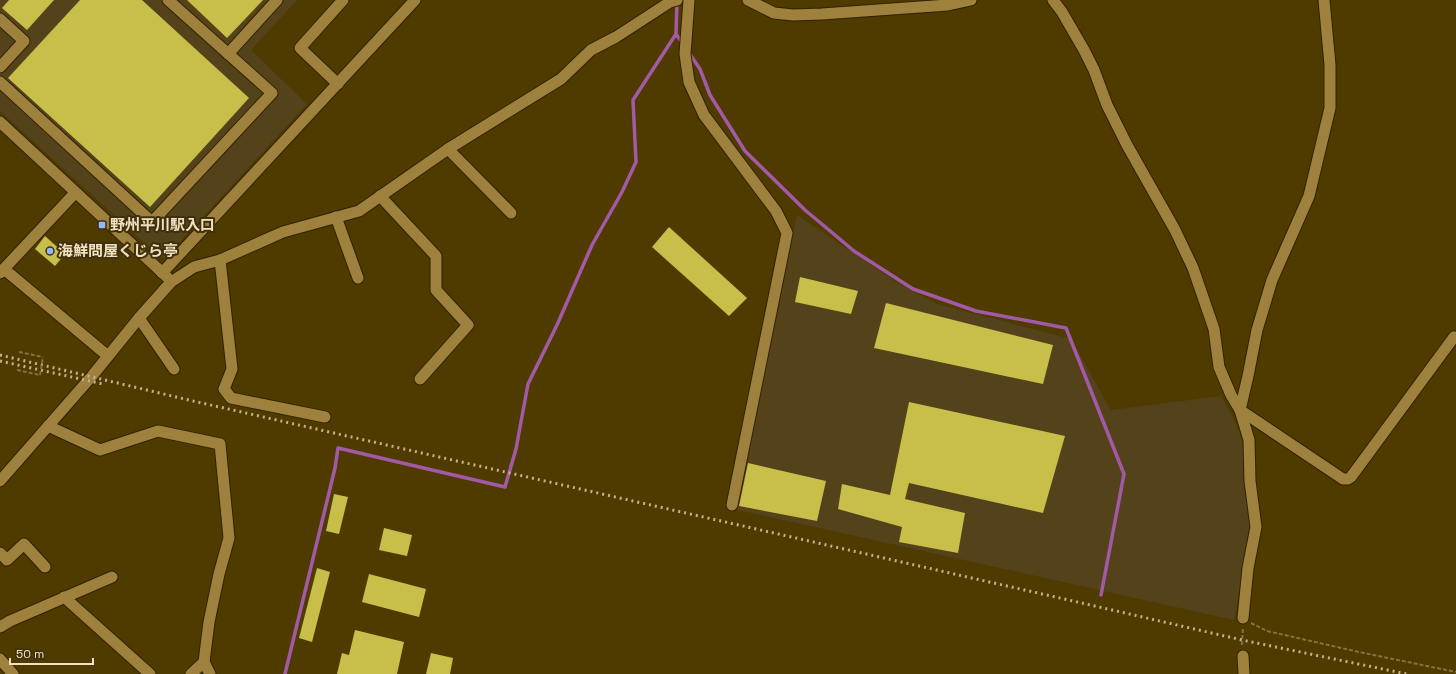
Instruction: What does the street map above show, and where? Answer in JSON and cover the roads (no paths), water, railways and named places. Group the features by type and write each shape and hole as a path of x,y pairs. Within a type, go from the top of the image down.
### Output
{"street":[{"path":"0,82 152,222 272,93 168,0"},
{"path":"228,54 278,0"},
{"path":"338,84 300,48 343,0"},
{"path":"162,273 415,0"},
{"path":"689,0 685,54 689,82 704,114 776,211 787,233 732,505"},
{"path":"748,0 774,13 793,15 948,4 971,0"},
{"path":"1053,0 1062,12 1084,50 1094,70 1107,105 1127,145 1175,230 1193,268 1214,329 1219,367 1231,395 1240,410 1249,440 1250,481 1256,527 1248,568 1243,618"},
{"path":"1240,410 1257,330 1272,280 1309,196 1330,108 1330,65 1324,0"},
{"path":"0,481 171,282 194,267 220,260 283,232 359,210 448,149 561,79 591,50 672,1"},
{"path":"0,19 24,41 0,67"},
{"path":"0,122 171,282"},
{"path":"448,149 511,213"},
{"path":"75,192 2,271 108,356"},
{"path":"380,196 436,256 436,290 468,325 420,379"},
{"path":"336,217 358,278"},
{"path":"220,260 232,369 224,389 231,398 325,417"},
{"path":"139,318 174,369"},
{"path":"1240,410 1343,479 1348,479 1356,471 1454,337 1456,338"},
{"path":"48,426 100,450 158,431 220,444 229,538 219,574 209,622 204,662 210,674"},
{"path":"0,553 7,560 24,544 45,567"},
{"path":"0,627 10,620 112,576"},
{"path":"64,597 150,674"},
{"path":"1243,656 1244,674"},
{"path":"0,659 13,674"},
{"path":"191,674 204,662"}],"waterway":[{"path":"285,674 335,468 338,448 505,487 516,449 528,384 557,325 592,245 622,192 636,162 633,100 676,34 677,1"},
{"path":"676,34 683,44"},
{"path":"689,53 700,69 710,95 745,151 805,210 854,251 913,289 976,311 1066,328 1124,474 1101,595"}],"railway":[{"path":"0,355 193,401 1242,640 1407,674"},
{"path":"0,361 103,384"}],"place":[{"name":"野州平川駅入口","path":"102,225"},
{"name":"海鮮問屋くじら亭","path":"50,251"}]}
